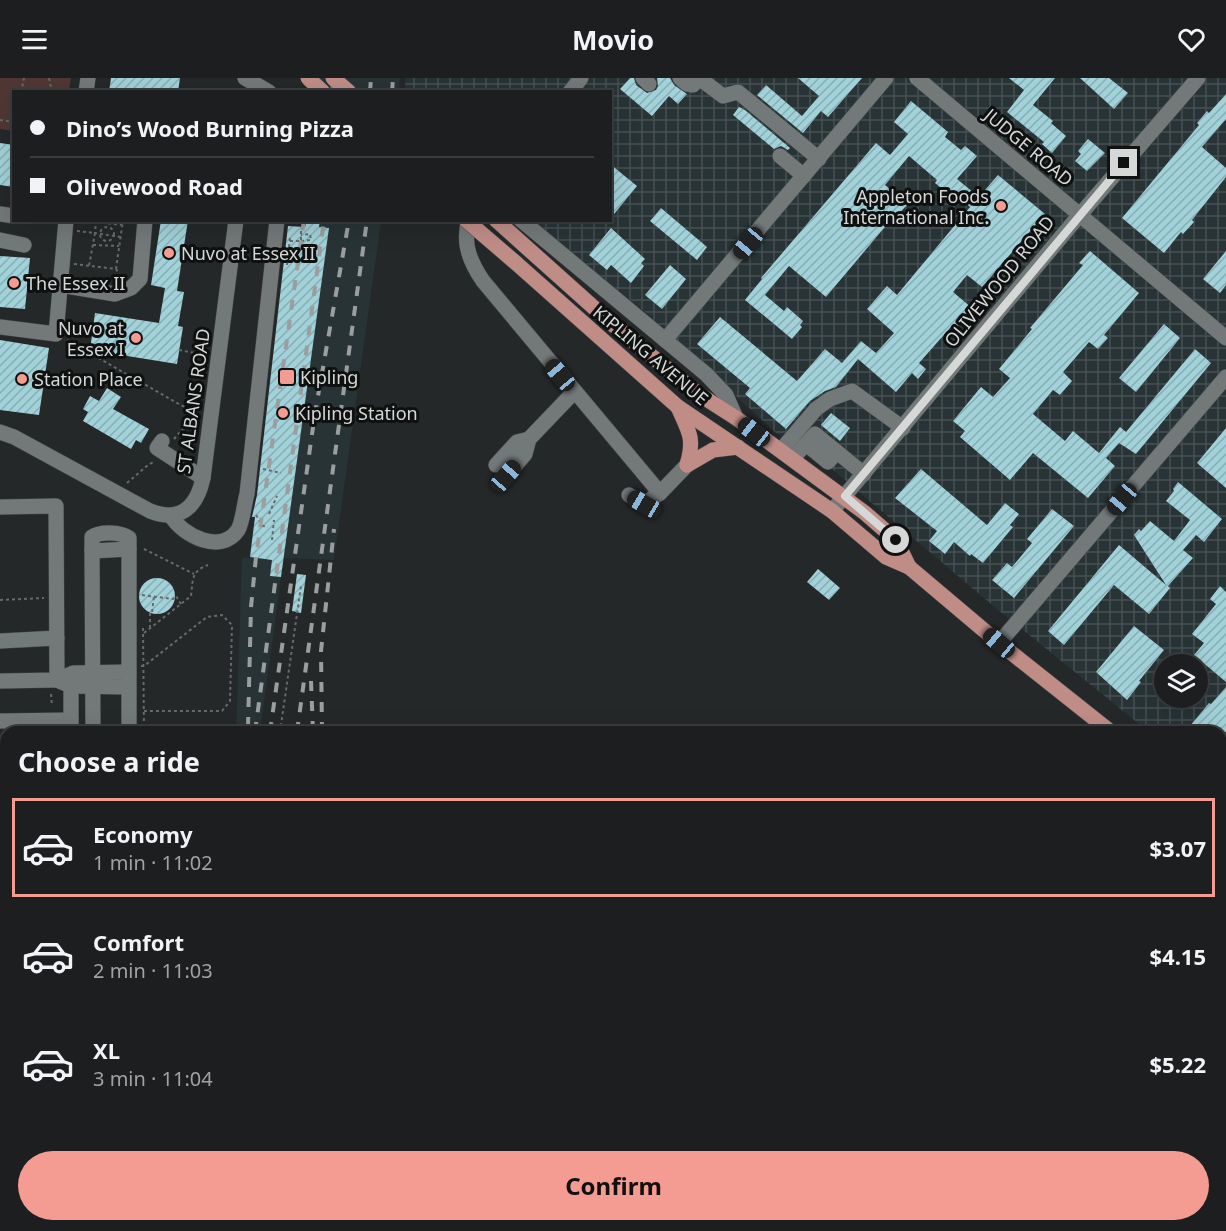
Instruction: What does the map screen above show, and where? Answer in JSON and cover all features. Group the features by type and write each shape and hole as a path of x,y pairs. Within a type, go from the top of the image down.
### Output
{"main road":[{"path":"308,78 321,90"},
{"path":"333,78 347,90"},
{"name":"KIPLING AVENUE","path":"469,222 678,407 832,511 886,557 909,567 999,643 1103,726"},
{"name":"KIPLING AVENUE","path":"498,222 611,324 697,393 845,496 896,540 909,567"},
{"path":"678,407 691,435 692,444 687,465"},
{"path":"687,465 713,450 738,447"}],"street":[{"path":"245,78 263,87"},
{"path":"572,90 581,78"},
{"path":"680,78 687,84 693,85 699,78 723,96 738,92 819,159"},
{"path":"665,340 886,78"},
{"name":"JUDGE ROAD","path":"917,78 1226,338"},
{"name":"OLIVEWOOD ROAD","path":"832,511 1080,214 1198,78"},
{"path":"780,156 804,176"},
{"path":"60,285 116,294 131,288 140,279 145,222"},
{"name":"ST ALBANS ROAD","path":"171,516 181,513 195,501 204,478 236,222"},
{"path":"0,432 14,437 150,512 160,516 171,516 183,530 203,541 224,540 239,529 247,494 276,222"},
{"path":"467,222 466,245 477,272 574,392 660,493"},
{"name":"KIPLING AVENUE","path":"523,222 706,374 726,395 736,418"},
{"path":"0,327 56,334 66,225"},
{"path":"0,240 24,245"},
{"path":"999,643 1226,377"},
{"path":"787,454 816,409 830,399 852,391 903,428"},
{"path":"501,471 525,454 529,440 574,392"},
{"path":"787,454 806,444 815,434 832,457 864,474"},
{"path":"162,441 157,448 204,478"},
{"path":"817,476 832,457"},
{"path":"629,495 644,504 660,493 687,465"},
{"path":"0,507 56,506 57,638 71,726 35,726 0,721"},
{"path":"93,726 92,537 97,534 125,534 136,549 128,679 129,726"},
{"path":"0,641 57,638"},
{"path":"0,681 64,683 73,673 93,679 128,679"}],"path":[{"path":"89,266 96,222"},
{"path":"99,222 108,225 123,223 116,269 126,284"},
{"path":"66,225 120,237"},
{"path":"100,234 108,225"},
{"path":"105,245 108,225"},
{"path":"108,225 114,236"},
{"path":"301,229 301,241"},
{"path":"100,234 101,239 106,241 111,240 114,236"},
{"path":"290,241 311,240 310,234 301,235"},
{"path":"93,244 119,246"},
{"path":"62,265 116,269"},
{"path":"56,334 193,412"},
{"path":"179,350 200,354"},
{"path":"262,469 280,473"},
{"path":"269,514 278,496"},
{"path":"256,516 263,526 268,527"},
{"path":"272,540 274,520"},
{"path":"136,549 194,574"},
{"path":"144,633 191,596 194,574 199,568 208,566"},
{"path":"281,726 301,586"},
{"path":"140,594 173,599 176,596 181,604"},
{"path":"150,628 150,613 152,613 154,596"},
{"path":"144,666 207,616 222,615 232,625 230,700 222,711 144,711"}],"shaded area":[{"path":"0,78 71,78 69,90 12,90 12,131 0,129"},
{"path":"318,78 400,78 399,90 316,90"},
{"path":"406,78 1226,78 1226,726 1142,726 991,604 832,469 775,432 645,312 532,222 612,222 612,90 404,90"},
{"path":"320,222 381,222 334,560 284,558 328,228 319,227"},
{"path":"256,557 272,560 270,576 281,577 261,726 236,726 242,558"}],"building":[{"path":"111,78 180,78 178,90 109,90"},
{"path":"630,78 634,78 636,85 647,93 656,90 657,78 670,78 674,85 687,94 678,104 669,96 652,116 620,89"},
{"path":"798,78 862,78 828,117 821,111 803,133 757,95 766,85 802,116 819,96"},
{"path":"1009,78 1055,78 1033,105 1053,121 1051,123 1066,136 1052,153 1042,144 1044,142 1007,112 1024,90"},
{"path":"1080,78 1109,78 1128,93 1114,109"},
{"path":"1226,94 1226,119 1202,147 1226,168 1226,177 1192,220 1194,222 1183,234 1181,232 1164,253 1122,218 1199,125 1197,123 1207,111 1209,113"},
{"path":"911,101 948,132 945,137 961,150 965,146 977,156 957,179 979,197 998,175 1045,214 982,287 967,275 953,292 972,308 954,331 950,328 919,363 926,369 918,379 912,373 896,392 858,359 836,387 810,401 786,429 745,394 750,388 697,344 720,317 797,381 825,349 842,363 861,341 876,353 894,333 867,309 887,286 897,295 970,207 949,189 946,192 935,183 937,180 909,156 885,185 908,204 897,216 895,215 826,297 789,266 765,295 784,311 787,307 803,321 800,325 802,327 792,339 745,300 761,278 876,143 890,155 908,134 894,122"},
{"path":"739,107 790,148 788,150 781,146 774,149 733,115"},
{"path":"1088,139 1105,153 1087,171 1075,161 1081,154 1078,151"},
{"path":"0,143 12,145 12,187 0,185"},
{"path":"612,166 637,186 612,217"},
{"path":"661,208 707,247 697,260 650,221"},
{"path":"161,222 188,222 177,291 184,292 178,326 183,327 177,364 90,350 95,313 159,323 165,288 151,285"},
{"name":"Kipling Station","path":"306,222 320,222 319,227 329,228 281,577 270,576 272,560 250,557 255,517 252,517 257,495 288,226 305,227"},
{"path":"611,228 645,259 641,263 644,266 631,283 611,265 607,270 589,255"},
{"path":"1090,251 1139,293 1104,335 1108,338 1098,349 1089,342 1063,372 1072,381 1060,395 1053,390 1033,414 1065,441 1073,431 1099,453 1120,427 1126,432 1195,349 1211,363 1136,454 1119,443 1106,458 1115,466 1088,498 1033,453 1010,480 960,437 965,431 953,421 981,387 993,397 1010,378 999,369 1083,265 1079,263"},
{"path":"1226,251 1226,285 1220,293 1203,279"},
{"name":"The Essex II","path":"0,256 30,258 25,309 0,307"},
{"path":"670,265 686,279 662,309 645,295"},
{"path":"1164,324 1180,338 1136,392 1119,378"},
{"name":"Station Place","path":"0,340 49,348 39,415 0,410"},
{"path":"107,388 121,397 113,409 149,429 141,443 136,440 131,449 83,421 88,412 83,409 90,396 99,401"},
{"path":"831,413 850,428 840,441 821,425"},
{"path":"1226,428 1226,488 1197,463"},
{"path":"921,469 987,525 1005,503 1019,514 1010,525 1013,527 983,563 971,554 970,556 954,542 945,554 929,541 937,531 895,498"},
{"path":"1178,482 1222,519 1204,542 1196,535 1183,550 1193,558 1168,586 1170,588 1149,614 1114,585 1064,645 1048,631 1119,545 1166,585 1134,535 1150,521 1174,541 1190,520 1166,501"},
{"path":"1052,509 1074,526 1014,598 992,580 1007,563 1012,567 1032,543 1027,539"},
{"path":"818,569 840,588 829,600 807,582"},
{"path":"297,574 306,575 301,613 292,611"},
{"path":"157,578 170,583 175,596 170,609 157,614 144,609 139,596 144,583"},
{"path":"1220,586 1226,592 1226,682 1208,667 1208,654 1195,654 1204,643 1192,634 1216,604 1210,599"},
{"path":"1134,626 1164,650 1161,654 1154,654 1154,662 1127,700 1096,672"},
{"path":"1226,687 1226,726 1190,726 1205,708 1208,708 1209,703 1211,704"}],"railway":[{"path":"332,90 334,78"},
{"path":"342,90 344,78"},
{"path":"370,90 371,78"},
{"path":"392,90 393,78"},
{"path":"248,726 251,607 256,557 304,222"},
{"path":"256,726 324,222"},
{"path":"271,726 315,413 349,222"},
{"path":"298,726 367,222"},
{"path":"322,726 321,651 334,529"},
{"path":"311,681 313,726"}],"place":[{"name":"Appleton Foods International Inc.","path":"1001,206"},
{"name":"Nuvo at Essex II","path":"169,253"},
{"name":"The Essex II","path":"14,283"},
{"name":"Nuvo at Essex I","path":"136,338"},
{"name":"Kipling","path":"287,377"},
{"name":"Station Place","path":"22,379"},
{"name":"Kipling Station","path":"283,413"}],"route":[{"path":"896,540 845,496 1124,163"}]}
